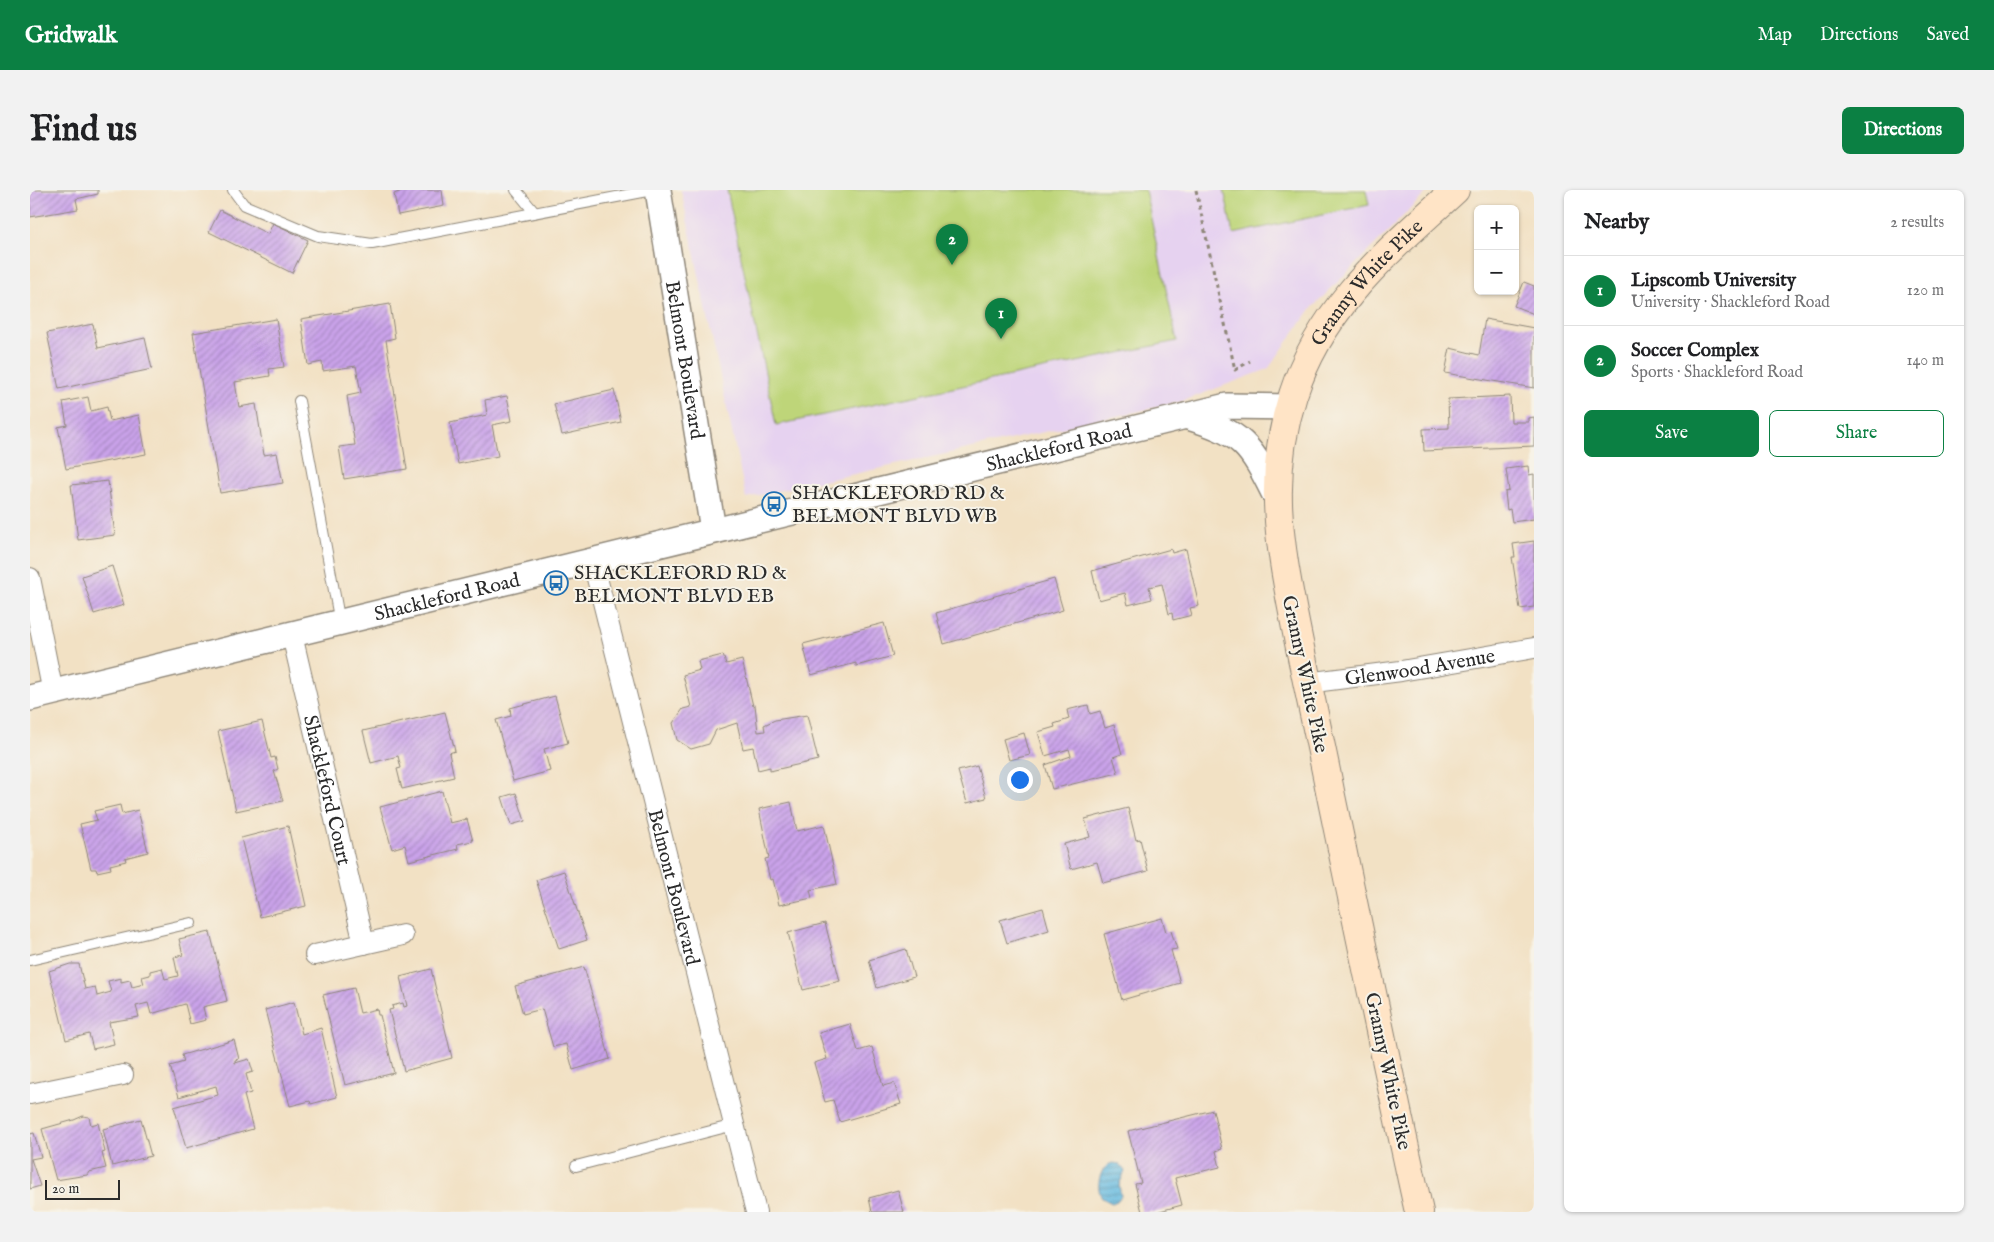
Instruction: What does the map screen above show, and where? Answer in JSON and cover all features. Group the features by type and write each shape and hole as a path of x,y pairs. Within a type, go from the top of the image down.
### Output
{"main road":[{"name":"Granny White Pike","path":"1419,1212 1306,683 1278,533 1276,497 1278,462 1290,407 1307,359 1344,298 1368,272 1456,190"}],"street":[{"name":"Belmont Boulevard","path":"658,190 713,530"},
{"name":"Shackleford Road","path":"41,695 340,624 593,562 713,530 1227,406 1290,407"},
{"path":"1185,416 1223,428 1241,441 1255,457 1276,497"},
{"name":"Belmont Boulevard","path":"593,562 756,1212"},
{"path":"30,578 41,695"},
{"name":"Shackleford Court","path":"292,635 364,944"},
{"name":"Glenwood Avenue","path":"1306,683 1401,671 1534,648"},
{"path":"315,955 403,935"},
{"path":"30,1094 123,1075"}],"lane":[{"path":"233,190 244,206 318,236 372,244 653,190"},
{"path":"516,190 535,213"},
{"path":"299,401 340,624"},
{"path":"30,960 191,923"},
{"path":"576,1166 734,1125"}],"path":[{"path":"1196,190 1234,370 1250,361"}],"shaded area":[{"path":"681,190 1429,190 1311,309 1268,369 1180,402 746,498"}],"green space":[{"path":"727,190 1145,190 1177,341 776,425"},
{"path":"1224,190 1366,190 1369,205 1233,234"}],"water":[{"path":"1113,1163 1119,1164 1125,1171 1119,1185 1121,1196 1112,1203 1102,1198 1099,1182 1102,1172"}],"building":[{"path":"30,190 98,190 98,194 76,199 78,209 30,217"},
{"path":"404,190 442,190 444,206 398,215 394,194"},
{"path":"220,210 268,234 273,223 308,240 292,273 209,232"},
{"path":"1524,282 1534,286 1534,314 1514,306"},
{"path":"390,304 395,338 386,340 407,469 344,479 339,447 355,445 347,396 361,393 356,366 323,371 322,362 308,365 301,319"},
{"path":"276,319 284,367 269,369 270,376 235,382 239,407 256,404 264,455 277,453 283,483 220,493 193,333"},
{"path":"1485,319 1534,328 1534,388 1445,373 1450,348 1479,355"},
{"path":"93,324 98,348 145,338 152,369 59,389 47,333"},
{"path":"614,390 621,422 562,435 554,404"},
{"path":"507,396 512,421 492,425 498,456 458,464 450,423 487,415 485,400"},
{"path":"1510,396 1511,422 1528,422 1528,418 1534,417 1534,446 1424,451 1423,429 1449,428 1448,399"},
{"path":"88,397 91,411 107,407 110,421 139,415 146,454 66,469 58,427 67,425 63,402"},
{"path":"1528,466 1529,475 1534,474 1534,519 1512,522 1510,509 1507,510 1505,492 1509,491 1506,469"},
{"path":"108,481 115,535 78,540 71,485"},
{"path":"1534,541 1534,607 1520,609 1512,557 1515,557 1513,544"},
{"path":"1171,549 1172,553 1186,549 1199,606 1190,608 1192,615 1173,620 1172,613 1169,614 1162,584 1149,587 1152,599 1128,605 1125,593 1099,600 1092,571"},
{"path":"112,566 124,605 94,614 82,576"},
{"path":"1054,579 1063,610 944,644 936,613"},
{"path":"884,623 893,656 856,666 856,663 811,675 803,644"},
{"path":"723,655 726,664 742,660 753,706 755,705 758,732 765,731 764,725 775,720 807,715 818,760 770,771 770,767 758,770 753,747 743,749 737,723 716,730 709,744 691,749 677,740 673,723 683,709 691,707 683,675 700,670 698,661"},
{"path":"555,696 568,743 544,749 550,771 513,781 496,720 511,716 510,708"},
{"path":"1088,705 1090,714 1100,711 1105,728 1114,725 1122,754 1113,757 1118,773 1052,789 1045,765 1071,756 1069,749 1045,756 1038,732 1055,727 1054,724 1069,719 1067,710"},
{"path":"445,712 455,751 449,753 454,777 402,789 397,769 401,768 398,756 371,763 363,731"},
{"path":"262,721 271,758 275,757 278,769 274,771 283,801 236,811 218,731"},
{"path":"1024,733 1030,755 1009,760 1003,739"},
{"path":"977,766 986,798 967,803 958,771"},
{"path":"442,791 450,823 467,819 473,841 457,844 458,849 409,861 405,845 392,849 380,807"},
{"path":"516,793 525,821 511,825 502,797"},
{"path":"791,802 797,831 824,825 837,884 810,890 812,898 779,905 773,879 770,880 765,859 769,858 759,809"},
{"path":"120,805 122,814 138,810 148,852 125,858 126,861 110,865 111,869 97,872 96,869 91,869 80,824 97,820 94,811"},
{"path":"1128,808 1136,840 1140,839 1148,871 1103,883 1097,862 1071,869 1064,844 1090,837 1085,819"},
{"path":"288,826 306,906 260,917 241,838"},
{"path":"564,871 587,940 559,949 536,880"},
{"path":"1043,908 1049,930 1007,943 1000,920"},
{"path":"1162,918 1166,932 1171,931 1177,949 1171,950 1180,983 1122,1000 1104,934"},
{"path":"825,923 840,981 803,990 788,933"},
{"path":"210,932 227,1001 203,1007 206,1020 190,1024 185,1004 151,1014 148,1003 136,1006 139,1017 109,1022 114,1044 93,1049 89,1034 66,1040 49,971 70,964 79,964 85,989 95,987 97,996 111,992 108,981 121,978 121,982 130,980 132,987 144,984 142,977 150,975 150,971 162,968 165,979 178,976 174,957 183,955 179,939"},
{"path":"906,949 914,977 877,988 869,960"},
{"path":"584,967 610,1059 573,1070 566,1044 553,1047 542,1009 523,1014 515,986"},
{"path":"431,969 452,1058 404,1071 389,1010 393,1009 392,1006 403,1003 404,1007 407,1006 400,977"},
{"path":"354,988 360,1013 377,1009 378,1015 380,1015 394,1073 345,1085 323,995"},
{"path":"294,1002 302,1034 321,1028 337,1097 311,1104 310,1101 290,1106 265,1010"},
{"path":"850,1024 858,1051 872,1047 883,1086 894,1083 901,1104 840,1122 833,1100 825,1102 814,1063 827,1059 819,1033"},
{"path":"234,1040 239,1059 235,1060 235,1063 249,1059 253,1072 246,1074 251,1093 244,1095 253,1129 186,1148 174,1107 218,1095 216,1086 179,1097 170,1066 184,1062 182,1055"},
{"path":"1213,1110 1222,1149 1216,1151 1220,1167 1175,1178 1182,1205 1156,1212 1142,1212 1135,1184 1141,1183 1128,1131"},
{"path":"83,1116 89,1117 91,1125 98,1123 105,1152 102,1153 106,1168 89,1172 87,1175 56,1180 42,1129"},
{"path":"141,1119 151,1156 112,1166 103,1129"},
{"path":"34,1133 41,1157 31,1159 40,1186 30,1189 30,1134"},
{"path":"898,1190 904,1212 872,1212 869,1198"}],"place":[{"name":"Soccer Complex","path":"952,265"},
{"name":"Lipscomb University","path":"1001,339"},
{"name":"SHACKLEFORD RD & BELMONT BLVD WB","path":"774,504"},
{"name":"SHACKLEFORD RD & BELMONT BLVD EB","path":"556,583"}]}
